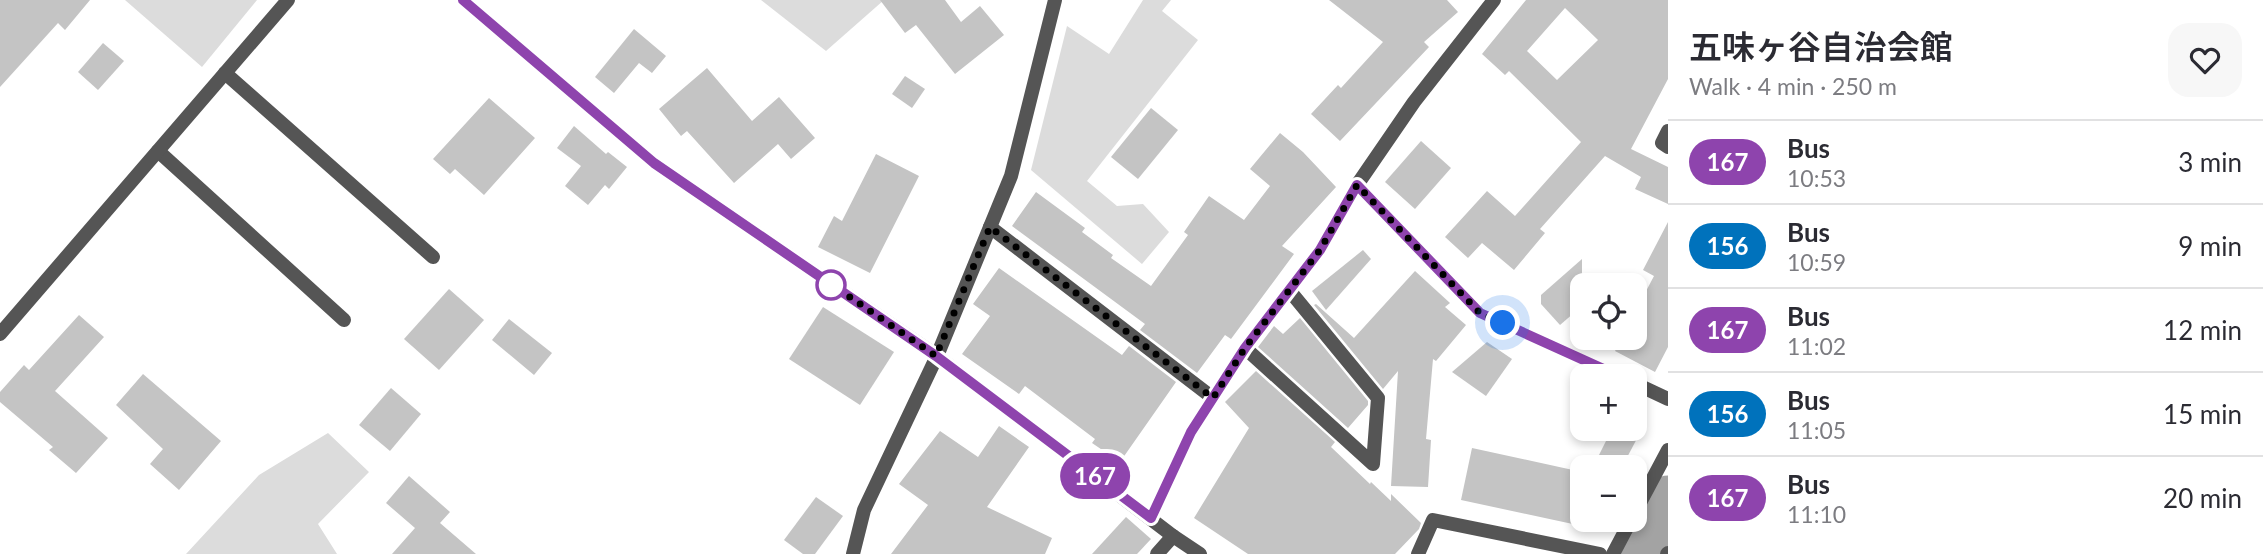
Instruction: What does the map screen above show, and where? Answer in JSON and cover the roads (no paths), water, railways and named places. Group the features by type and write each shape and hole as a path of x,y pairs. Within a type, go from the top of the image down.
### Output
{"street":[{"path":"0,334 288,0"},
{"path":"463,0 654,163 936,356 1200,554"},
{"path":"1151,518 1191,432 1245,348 1320,250 1357,185 1414,102 1494,0"},
{"path":"853,554 864,510 936,356 1011,176 1054,1"},
{"path":"225,73 433,257"},
{"path":"1668,131 1662,143 1668,147"},
{"path":"158,151 344,320"},
{"path":"1357,185 1480,313 1593,364"},
{"path":"990,227 1213,398"},
{"path":"1245,348 1373,464 1378,398 1289,290"},
{"path":"1647,389 1668,399"},
{"path":"1647,490 1668,450"},
{"path":"1418,554 1433,520 1600,554"},
{"path":"1613,554 1625,532"},
{"path":"1157,554 1173,536"}],"waterway":[{"path":"1640,554 1668,500"}]}
